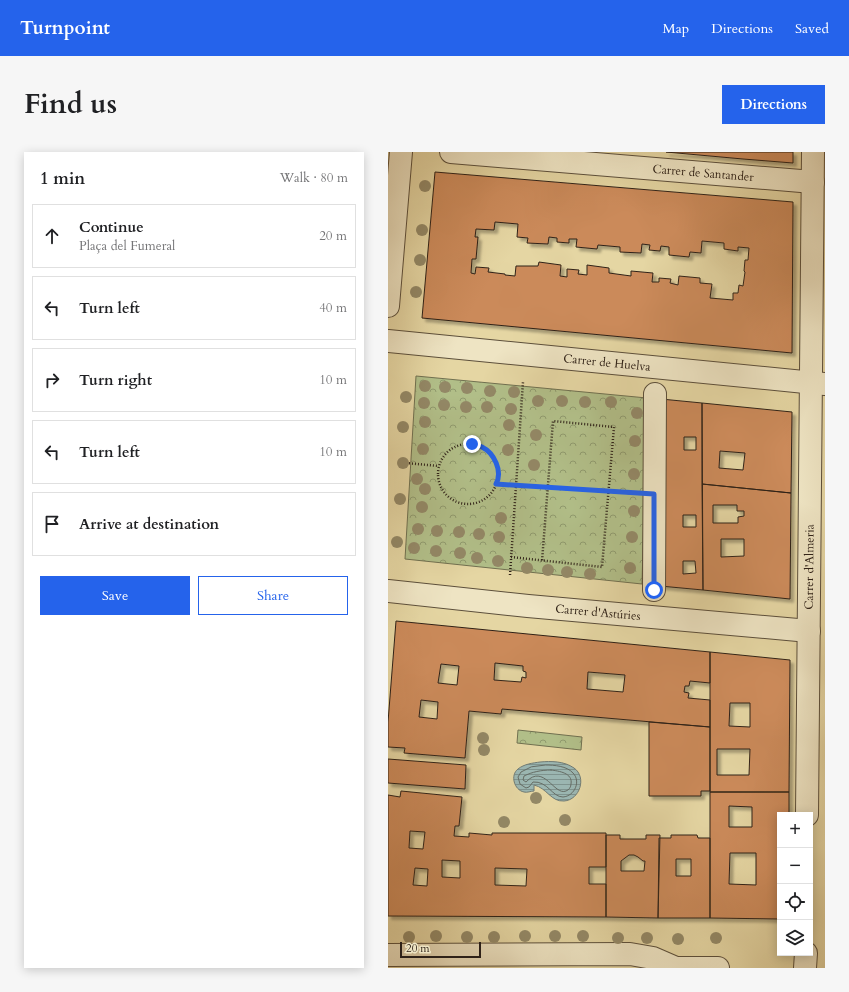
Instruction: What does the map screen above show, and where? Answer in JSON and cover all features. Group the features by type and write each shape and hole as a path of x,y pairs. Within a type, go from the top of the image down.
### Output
{"street":[{"path":"388,306 401,152"},
{"name":"Carrer de Santander","path":"451,152 813,182"},
{"name":"Carrer d'Almeria","path":"807,812 808,631 818,383 813,152"},
{"name":"Carrer de Huelva","path":"388,341 818,383"},
{"path":"654,590 655,394"},
{"name":"Carrer d'Astúries","path":"388,591 528,606 808,631"},
{"path":"388,955 630,954 653,958 676,968 718,968"},
{"path":"805,968 806,956"}],"path":[{"path":"510,575 523,382"},
{"path":"511,557 542,561 602,567 610,491 614,427 553,421 542,561"},
{"path":"462,444 472,444 482,447 490,453 498,470 498,480 494,490 488,497 479,502 469,504 460,503 450,498 443,491 439,482 439,466 445,454 453,447 462,444"},
{"path":"406,463 439,466"},
{"path":"496,484 654,494"}],"green space":[{"path":"416,376 647,398 642,584 405,559"},
{"path":"518,730 582,737 581,750 517,743"}],"water":[{"path":"540,762 562,763 574,768 578,772 581,782 580,788 574,797 570,800 560,801 534,785 534,791 525,792 518,788 514,782 514,775 518,769 529,764"}],"building":[{"path":"666,152 793,152 793,163 743,159"},
{"path":"435,172 793,202 792,353 422,318","holes":["495,222 518,224 517,237 528,238 527,243 548,244 549,237 557,238 557,242 569,243 569,239 577,239 576,247 597,249 598,245 620,247 620,252 641,253 642,244 650,245 649,250 660,251 661,246 669,247 669,255 689,257 690,252 701,253 702,241 724,243 724,249 738,251 738,247 749,248 748,260 745,260 743,286 739,285 738,293 733,293 733,300 710,298 712,284 700,283 700,278 679,276 678,285 670,283 671,279 659,278 659,282 652,282 653,273 631,271 631,276 609,273 609,268 587,265 587,275 578,274 579,270 567,269 567,277 560,276 561,265 539,262 538,266 516,266 515,276 488,272 489,268 476,267 475,274 471,273 472,259 476,259 478,237 475,237 476,229 494,230"]},
{"path":"661,399 702,403 703,590 660,586","holes":["684,437 696,437 696,450 684,450","683,515 696,515 696,527 683,527","683,561 695,561 696,573 683,574"]},
{"path":"702,403 792,412 791,493 702,484","holes":["720,451 745,453 743,470 719,468"]},
{"path":"702,484 791,493 790,599 703,590","holes":["713,505 737,505 737,511 744,511 744,516 738,517 738,523 713,523","721,539 744,539 744,556 721,557"]},
{"path":"396,621 710,652 710,683 690,681 689,686 685,686 684,692 689,693 688,698 710,700 710,727 502,709 501,714 469,711 465,758 404,753 405,748 388,747 388,722","holes":["495,663 523,666 523,671 526,672 526,678 522,677 521,682 494,680","441,664 459,666 457,685 438,683","588,672 625,675 623,692 587,689","421,700 438,702 437,719 419,717"]},
{"path":"710,652 790,660 789,792 710,792","holes":["730,703 750,703 750,727 729,726","717,749 750,749 749,775 717,775"]},
{"path":"649,722 710,727 710,791 701,791 701,796 649,796"},
{"path":"388,759 466,765 465,789 388,783"},
{"path":"401,791 462,797 459,826 455,826 454,836 469,837 469,833 492,835 492,833 606,833 606,867 589,867 589,884 606,884 606,917 388,916 388,795 400,797","holes":["410,831 425,832 423,849 409,848","442,860 460,861 460,878 442,877","415,868 428,869 427,886 413,885","495,868 527,869 526,886 495,885"]},
{"path":"710,792 789,792 789,812 777,812 777,919 710,918","holes":["729,806 752,807 752,827 729,827","730,853 756,853 756,885 729,884"]},
{"path":"606,835 620,835 620,839 646,839 646,835 660,835 658,918 606,917","holes":["629,855 634,855 645,861 644,871 621,871 621,861"]},
{"path":"671,835 697,835 698,838 710,838 710,918 658,918 659,838 671,838","holes":["676,859 691,859 691,876 676,876"]}],"route":[{"path":"472,444 482,447 490,453 495,461 498,470 498,480 496,484 654,494 654,590"}]}
